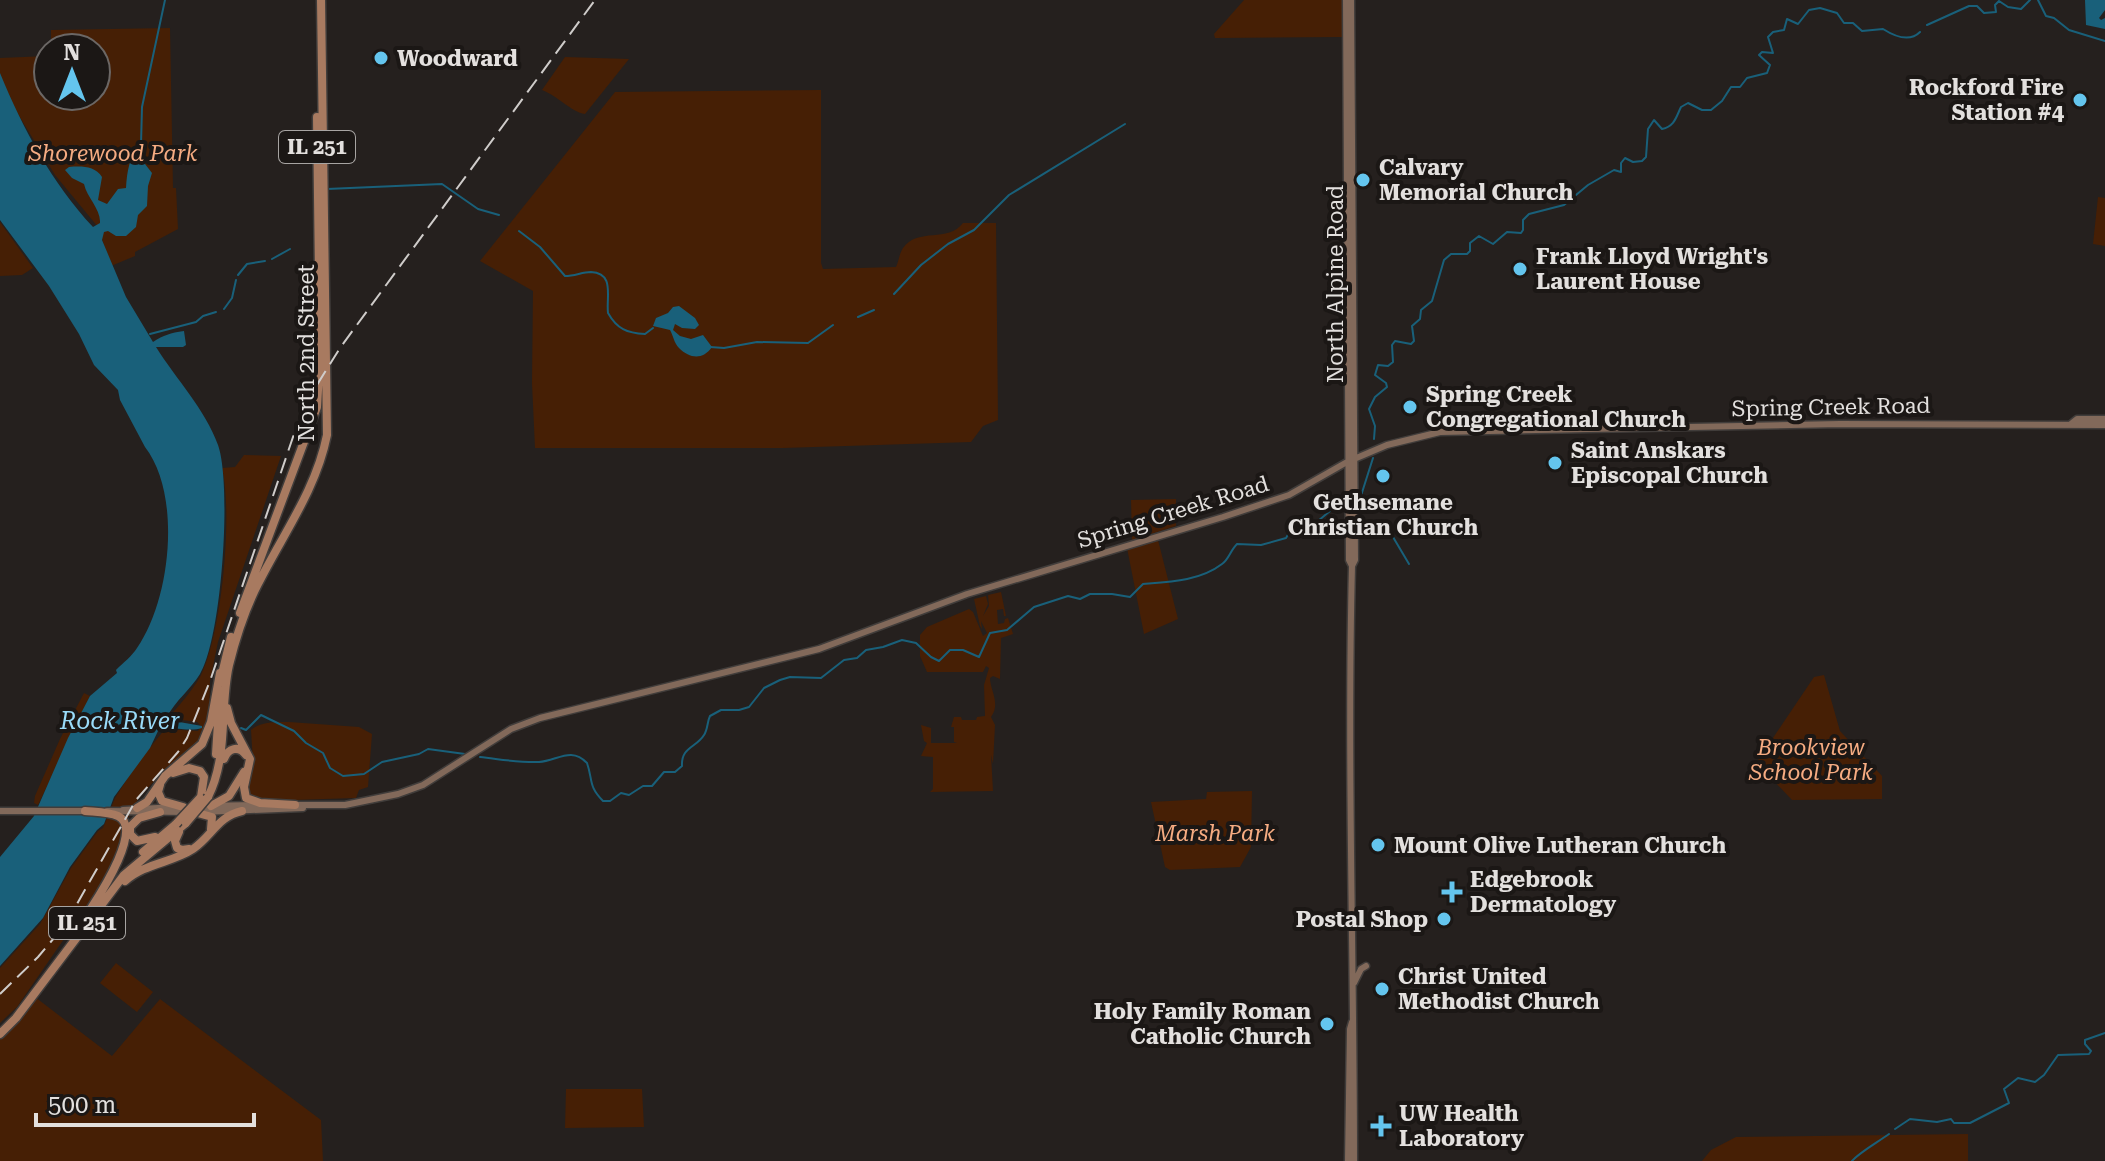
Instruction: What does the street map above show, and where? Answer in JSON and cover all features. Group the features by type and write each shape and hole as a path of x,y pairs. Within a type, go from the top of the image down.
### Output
{"main road":[{"name":"North 2nd Street","path":"0,1034 16,1018 124,875 182,825 206,798 221,759 224,696 235,643 257,584 313,484 323,458 327,435 318,0"},
{"name":"North 2nd Street","path":"206,798 216,758 224,661 240,610 313,425 319,395 318,0"},
{"name":"North Alpine Road","path":"1349,0 1351,1161"},
{"name":"Spring Creek Road","path":"2072,423 2077,419 2105,419"},
{"name":"Spring Creek Road","path":"122,814 242,811 358,803 398,794 423,785 511,729 540,718 819,649 967,594 1294,493 1363,455 1399,441 1440,432 1758,424 2105,425"},
{"path":"1353,474 1363,455"},
{"name":"North Alpine Road","path":"1350,461 1355,560 1352,566"},
{"path":"235,643 228,710 231,723 250,759 244,792 251,802 295,805"},
{"path":"137,808 147,802 165,776 202,744 211,722 213,701 224,661"},
{"path":"234,748 243,751 247,762 237,786 229,796 206,798 225,755 234,748"},
{"path":"183,807 166,803 158,796 162,783 173,773 189,768 200,771 204,777 206,798"},
{"name":"Spring Creek Road","path":"122,814 137,808 183,807 206,798 315,806"},
{"path":"0,811 122,814 124,839 120,856 90,910"},
{"path":"53,968 127,879 149,865 193,849 223,818 242,811"},
{"path":"160,812 133,821 129,831 132,837 137,841 149,840 182,825"},
{"path":"182,825 176,836 176,844 182,850 188,850 201,840 213,822 208,815 194,812"},
{"name":"North 2nd Street","path":"0,1028 126,866 182,825"},
{"path":"1353,986 1360,970 1366,966"}],"green space":[{"path":"1244,0 1343,0 1343,37 1215,38 1214,34"},
{"name":"Shorewood Park","path":"170,28 173,188 176,188 178,229 135,252 135,256 111,266 98,227 55,175 10,101 0,74 0,58 32,57 32,112 112,112 112,32 51,30"},
{"path":"565,57 629,59 585,114 542,90"},
{"path":"821,90 823,269 896,267 903,248 917,238 949,232 963,223 996,223 998,420 983,426 971,442 783,448 535,448 533,291 480,261 615,92"},
{"path":"2098,197 2105,198 2105,246 2093,244"},
{"path":"0,222 33,268 22,275 0,276"},
{"path":"244,455 281,456 218,642 210,681 209,723 196,749 163,771 138,799 123,828 123,842 104,881 17,1007 0,1023 0,968 40,924 71,868 103,828 115,798 136,765 165,729 198,731 201,726 197,722 167,718 194,686 208,656 224,573 226,514 222,468 235,467"},
{"path":"1176,499 1176,526 1132,540 1131,500"},
{"path":"1158,540 1178,619 1144,634 1127,548"},
{"path":"1001,592 1006,616 1003,609 997,610 998,624 1008,618 1013,634 1001,638 1000,679 990,678 995,702 991,717 995,725 993,764 991,755 993,791 930,792 933,789 933,757 921,756 927,743 921,725 931,728 931,743 957,743 954,742 954,727 951,727 954,717 976,720 985,716 984,685 989,668 986,666 983,672 927,672 920,656 920,635 927,627 969,609 983,636 987,633 981,621 982,629 980,626 974,599 986,596 988,604 983,616 989,606 988,595"},
{"name":"Brookview School Park","path":"1824,675 1840,731 1882,776 1882,799 1792,800 1772,779 1751,779 1750,772 1814,677"},
{"path":"84,693 90,696 38,805 34,803 35,796"},
{"path":"289,722 359,727 372,734 368,787 359,790 356,798 261,801 249,796 253,763 251,730 264,724"},
{"name":"Marsh Park","path":"1252,791 1251,847 1240,867 1170,870 1165,867 1151,802 1206,799 1207,792"},
{"path":"116,963 153,992 137,1012 100,983"},
{"path":"35,997 112,1056 160,999 321,1120 323,1161 0,1161 0,1039"},
{"path":"566,1089 642,1089 644,1127 565,1128"},
{"path":"1968,1134 1968,1161 1702,1161 1711,1150 1736,1137"}],"water":[{"path":"2085,0 2105,0 2105,10 2099,18 2105,18 2105,29 2086,25"},
{"name":"Rock River","path":"0,73 40,154 64,192 93,227 100,223 96,208 84,184 65,170 83,167 99,173 102,177 98,200 107,204 118,189 126,188 131,159 141,144 145,148 145,164 152,173 147,206 138,215 136,227 126,236 116,236 108,231 104,232 102,240 126,297 153,342 184,331 186,345 183,347 156,347 198,407 218,445 222,465 224,525 219,596 208,655 200,674 167,717 168,720 202,728 158,731 150,748 114,797 104,824 70,867 43,918 0,966 0,857 34,816 90,696 117,673 116,670 135,651 149,627 164,576 168,519 157,467 120,400 118,390 94,365 49,286 0,220"},
{"path":"679,306 699,325 695,329 675,324 673,330 691,339 703,335 712,347 705,354 696,356 683,352 670,330 653,326 656,318"}],"waterway":[{"path":"141,144 142,107 165,0"},
{"path":"1927,25 1969,6 1977,6 1984,13 1996,12 1995,5 1999,1 2008,7 2021,9 2030,0"},
{"path":"2038,0 2046,16 2054,18 2069,30 2105,41"},
{"path":"1374,439 1375,426 1369,409 1375,397 1387,387 1375,375 1378,365 1388,366 1393,362 1392,345 1395,341 1411,344 1414,341 1412,326 1420,319 1421,310 1432,301 1444,260 1451,254 1467,254 1470,243 1479,236 1493,244 1507,232 1521,233 1523,220 1529,214 1564,205 1588,185 1614,170 1621,172 1621,163 1625,158 1633,162 1642,161 1646,157 1648,129 1654,120 1662,129 1666,128 1674,121 1681,107 1688,103 1702,110 1711,110 1731,87 1740,87 1747,78 1767,73 1770,65 1759,55 1762,52 1773,53 1768,37 1773,32 1784,30 1787,19 1798,24 1809,10 1820,8 1837,13 1844,23 1853,23 1862,31 1883,29 1906,38 1920,32"},
{"path":"894,294 921,265 948,244 974,230 1009,195 1125,124"},
{"path":"327,189 442,184 478,209 499,215"},
{"path":"519,231 540,247 565,276 591,272 604,277 608,287 608,313 619,326 645,334 653,328"},
{"path":"272,259 290,249"},
{"path":"238,275 247,264 265,261"},
{"path":"224,309 232,298 236,280"},
{"path":"858,317 874,310"},
{"path":"150,334 196,322 216,312"},
{"path":"710,347 724,348 757,342 808,343 833,325"},
{"path":"1359,502 1373,458"},
{"path":"480,757 532,762 570,755 581,758 587,763 598,796 603,801 610,801 621,793 629,795 643,786 652,786 664,772 675,772 682,766 686,751 704,735 710,716 721,710 749,707 764,688 780,680 790,677 821,678 844,660 902,640 916,643 939,661 950,650 963,650 979,657 990,633 1007,630 1034,607 1068,596 1080,599 1090,594 1130,597 1143,584 1204,574 1222,564 1237,544 1261,545 1286,538 1293,526 1318,521 1330,511 1343,506"},
{"path":"1393,537 1409,564"},
{"path":"241,728 246,730 261,715 294,731 323,753 330,768 343,776 364,774 382,762 428,749 465,754"},
{"path":"1895,1129 1910,1119 1937,1122 1951,1119 1954,1123 1970,1123 2009,1103 2004,1089 2018,1078 2035,1082 2058,1055 2089,1054 2091,1051 2085,1040 2105,1033"},
{"path":"1852,1161 1889,1134"}],"railway":[{"path":"0,994 65,925 136,800 187,738 210,681 293,437 315,388 340,348 595,0"}],"place":[{"name":"Woodward","path":"381,58"},
{"name":"Rockford Fire Station #4","path":"2080,100"},
{"name":"Calvary Memorial Church","path":"1363,180"},
{"name":"Frank Lloyd Wright's Laurent House","path":"1520,269"},
{"name":"Spring Creek Congregational Church","path":"1410,407"},
{"name":"Saint Anskars Episcopal Church","path":"1555,463"},
{"name":"Gethsemane Christian Church","path":"1383,476"},
{"name":"Mount Olive Lutheran Church","path":"1378,845"},
{"name":"Edgebrook Dermatology","path":"1452,892"},
{"name":"Postal Shop","path":"1444,919"},
{"name":"Christ United Methodist Church","path":"1382,989"},
{"name":"Holy Family Roman Catholic Church","path":"1327,1024"},
{"name":"UW Health Laboratory","path":"1381,1126"}]}
